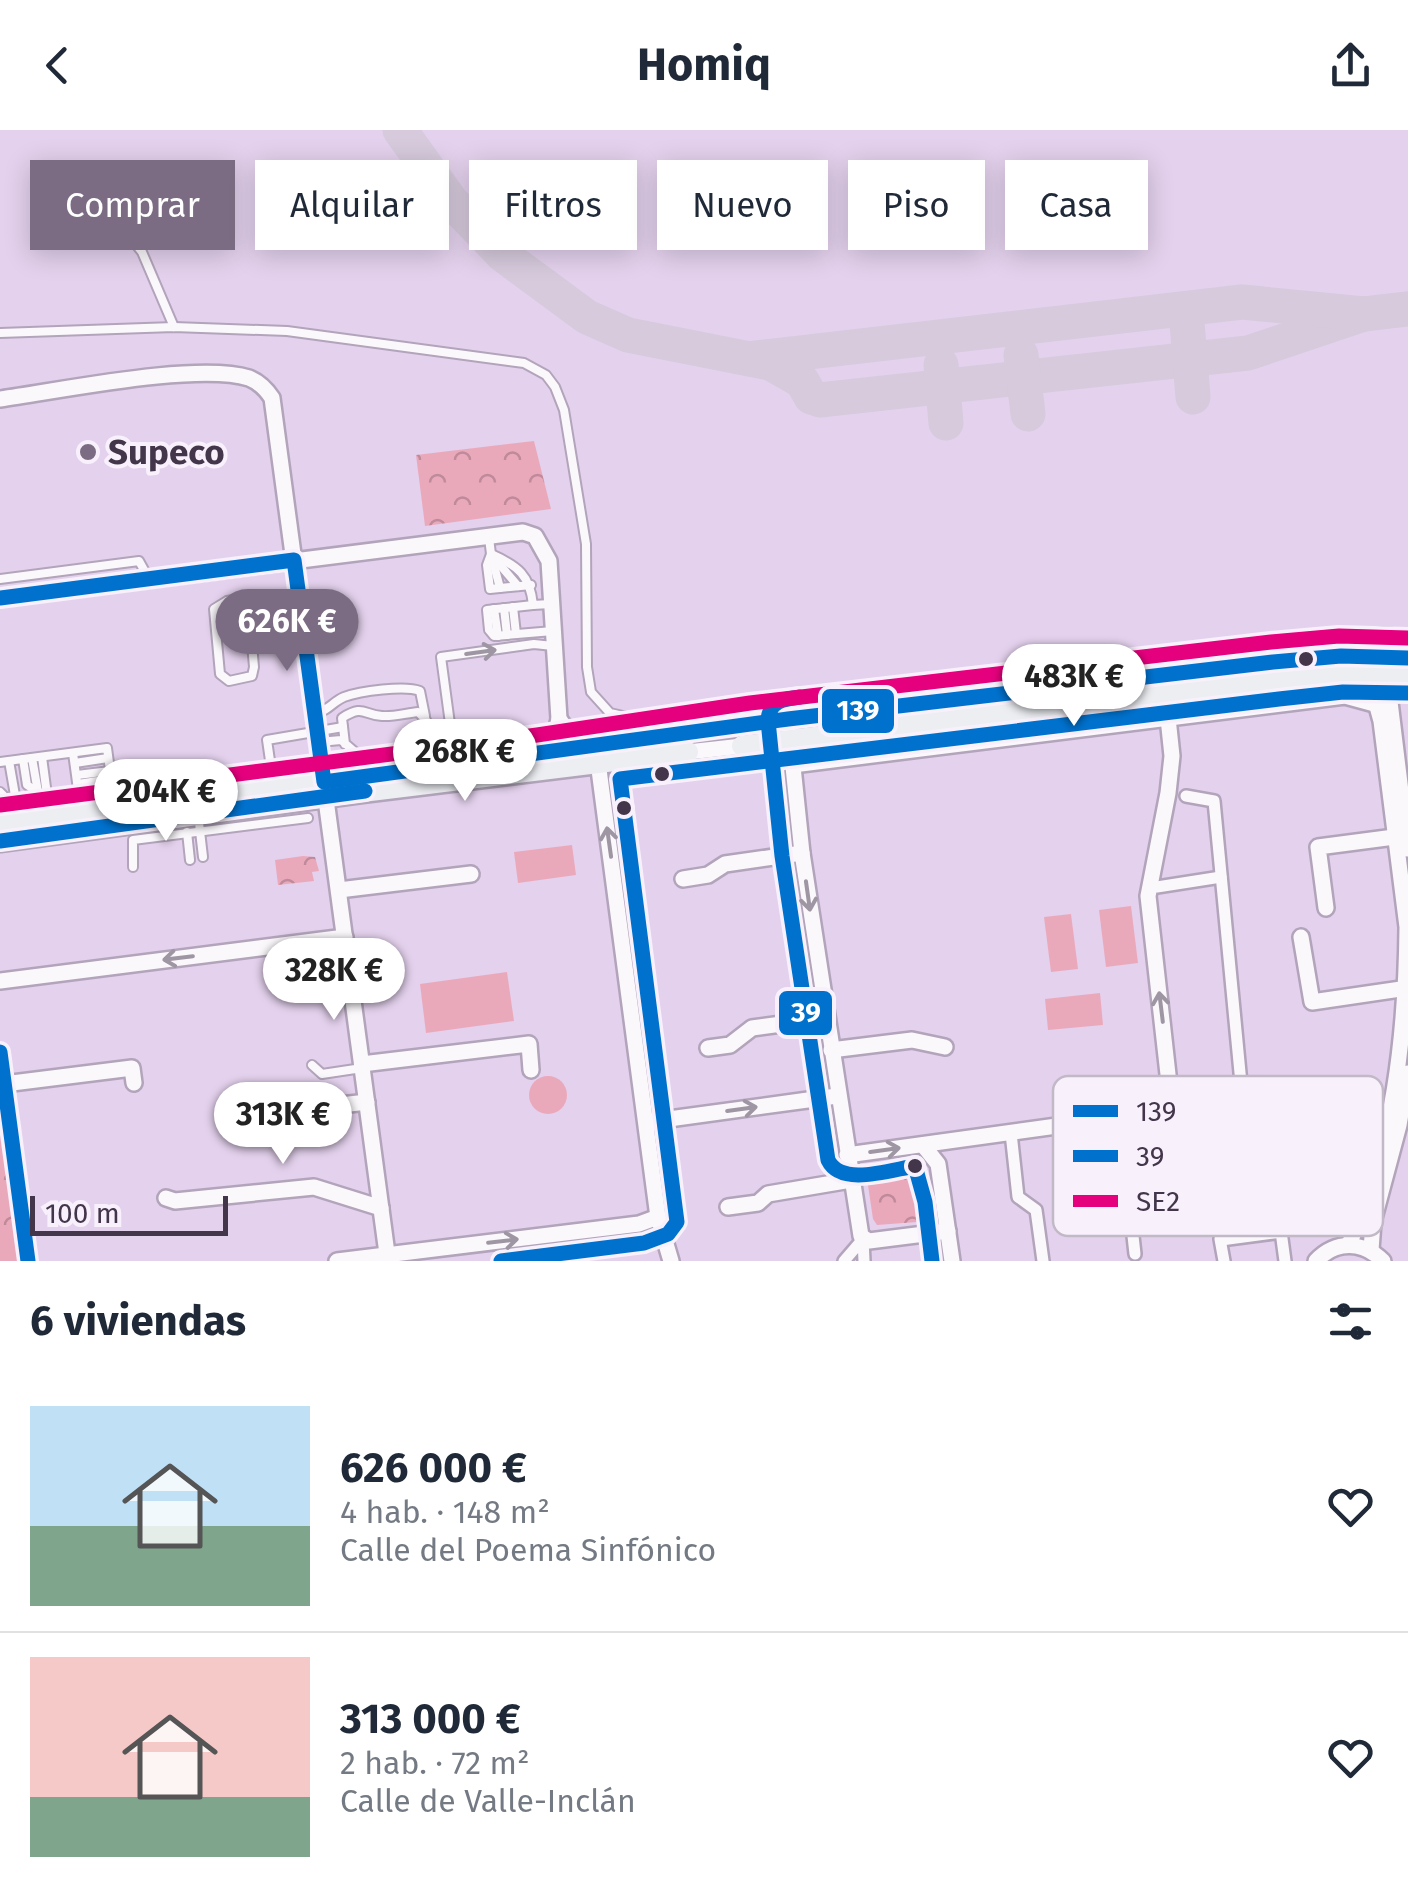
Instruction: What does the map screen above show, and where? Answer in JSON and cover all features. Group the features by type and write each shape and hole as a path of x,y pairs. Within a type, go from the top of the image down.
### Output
{"main road":[{"path":"742,746 1277,678 1379,671 1408,658"},
{"path":"0,825 274,789 325,790 592,755 788,719 1273,662 1379,671"},
{"path":"0,841 195,825 325,790 474,763 540,755 688,752"}],"street":[{"path":"0,399 186,374 239,376 268,392 274,406 388,1258"},
{"path":"0,598 510,531 535,536 549,561 559,719 554,740 540,755"},
{"path":"1345,696 1379,671"},
{"path":"1379,671 1378,705 1400,803"},
{"path":"1379,671 1390,702 1407,926 1407,989 1383,1150"},
{"path":"793,765 1345,696 1378,705"},
{"path":"1168,718 1172,756 1168,793 1148,896 1168,1076"},
{"path":"559,719 572,738 592,755 658,1216 671,1261"},
{"path":"788,719 802,853 862,1250"},
{"path":"688,752 742,746"},
{"path":"1186,796 1214,801 1240,1076"},
{"path":"1326,908 1318,847 1403,840"},
{"path":"683,879 708,875 724,864 802,853"},
{"path":"339,890 471,874"},
{"path":"1157,887 1221,877"},
{"path":"0,982 344,937"},
{"path":"1301,937 1312,1002 1407,989"},
{"path":"708,1048 730,1045 752,1028 826,1018"},
{"path":"830,1050 912,1040 946,1048"},
{"path":"362,1066 528,1044 531,1070"},
{"path":"0,1052 28,1261"},
{"path":"4,1084 132,1068 134,1084"},
{"path":"1383,1160 1408,1073"},
{"path":"647,1122 837,1096"},
{"path":"288,1112 367,1102"},
{"path":"847,1155 1053,1128"},
{"path":"1011,1133 1018,1196 1036,1210 1043,1261"},
{"path":"923,1145 938,1164 952,1261"},
{"path":"728,1207 758,1203 768,1194 851,1180"},
{"path":"166,1198 175,1202 314,1187 382,1208"},
{"path":"337,1261 388,1258 640,1224 658,1216"},
{"path":"850,1261 862,1250 948,1231"},
{"path":"1133,1236 1135,1254"},
{"path":"1224,1261 1220,1238 1241,1236"},
{"path":"1283,1236 1286,1261"},
{"path":"1349,1244 1352,1236"},
{"path":"1316,1261 1324,1253 1349,1244 1377,1256"}],"lane":[{"path":"140,250 174,327"},
{"path":"0,333 174,327 307,334 524,363 546,375 564,410 586,544 587,667 591,692 610,713 636,719 1320,638 1382,632 1408,634"},
{"path":"489,534 491,554 486,566 490,589 531,585"},
{"path":"491,554 526,574 533,605"},
{"path":"491,554 518,586"},
{"path":"0,579 72,565 139,560 150,579"},
{"path":"244,598 227,601 214,609 220,674 229,681 252,676 251,633 270,626"},
{"path":"552,604 487,610 489,630 554,638"},
{"path":"504,608 507,635"},
{"path":"474,763 470,743 452,746 442,657 554,638"},
{"path":"274,789 267,740 337,739 362,758 418,751 428,741 423,697 416,688 346,696 325,712 315,713"},
{"path":"338,700 345,744"},
{"path":"318,737 366,710 382,716 418,712 426,720"},
{"path":"20,804 5,762 74,752 107,748 113,792"},
{"path":"65,817 79,796 74,752"},
{"path":"32,758 27,786 42,793 79,796"},
{"path":"32,758 42,793"},
{"path":"75,763 108,758"},
{"path":"77,780 110,775"},
{"path":"0,792 6,802 20,804 113,792 136,808"},
{"path":"134,867 132,840 195,825 308,818"},
{"path":"195,825 204,857"},
{"path":"190,860 195,825"},
{"path":"312,1066 322,1074 362,1066"}],"green space":[{"path":"534,441 551,509 425,526 416,455"},
{"path":"572,845 576,875 518,883 514,852"},
{"path":"315,857 319,871 312,872 314,881 278,885 275,860"},
{"path":"1131,906 1138,963 1106,967 1099,910"},
{"path":"1071,914 1078,969 1051,972 1044,917"},
{"path":"507,972 514,1021 426,1033 420,984"},
{"path":"1100,993 1103,1025 1048,1030 1045,999"},
{"path":"0,1052 28,1261 0,1261"},
{"path":"548,1076 561,1082 567,1095 561,1108 548,1114 535,1108 529,1095 535,1082"},
{"path":"917,1160 924,1166 929,1213 917,1222 877,1225 866,1172 873,1166"}],"taxiway":[{"path":"400,130 451,201 503,255 587,317 628,335 770,363 802,381 811,397 820,400 1248,353 1364,314"},
{"path":"756,358 1242,302 1364,314 1408,309"},
{"path":"1186,310 1193,397"},
{"path":"1021,355 1028,414"},
{"path":"941,365 946,423"}],"transit line":[{"name":"139","path":"0,598 294,560 324,782 788,719 1273,662 1341,656 1408,658"},
{"name":"SE2","path":"0,805 537,735 750,703 1271,642 1339,636 1408,638"},
{"name":"39","path":"501,1261 644,1243 668,1234 677,1222 620,779 1343,692 1408,693"},
{"name":"39","path":"800,697 774,705 768,721 782,856 828,1160 834,1168 855,1175 915,1166 925,1202 932,1261"},
{"name":"139","path":"0,841 365,791"},
{"name":"139","path":"0,1052 28,1261"}],"place":[{"name":"Supeco","path":"88,452"}]}
